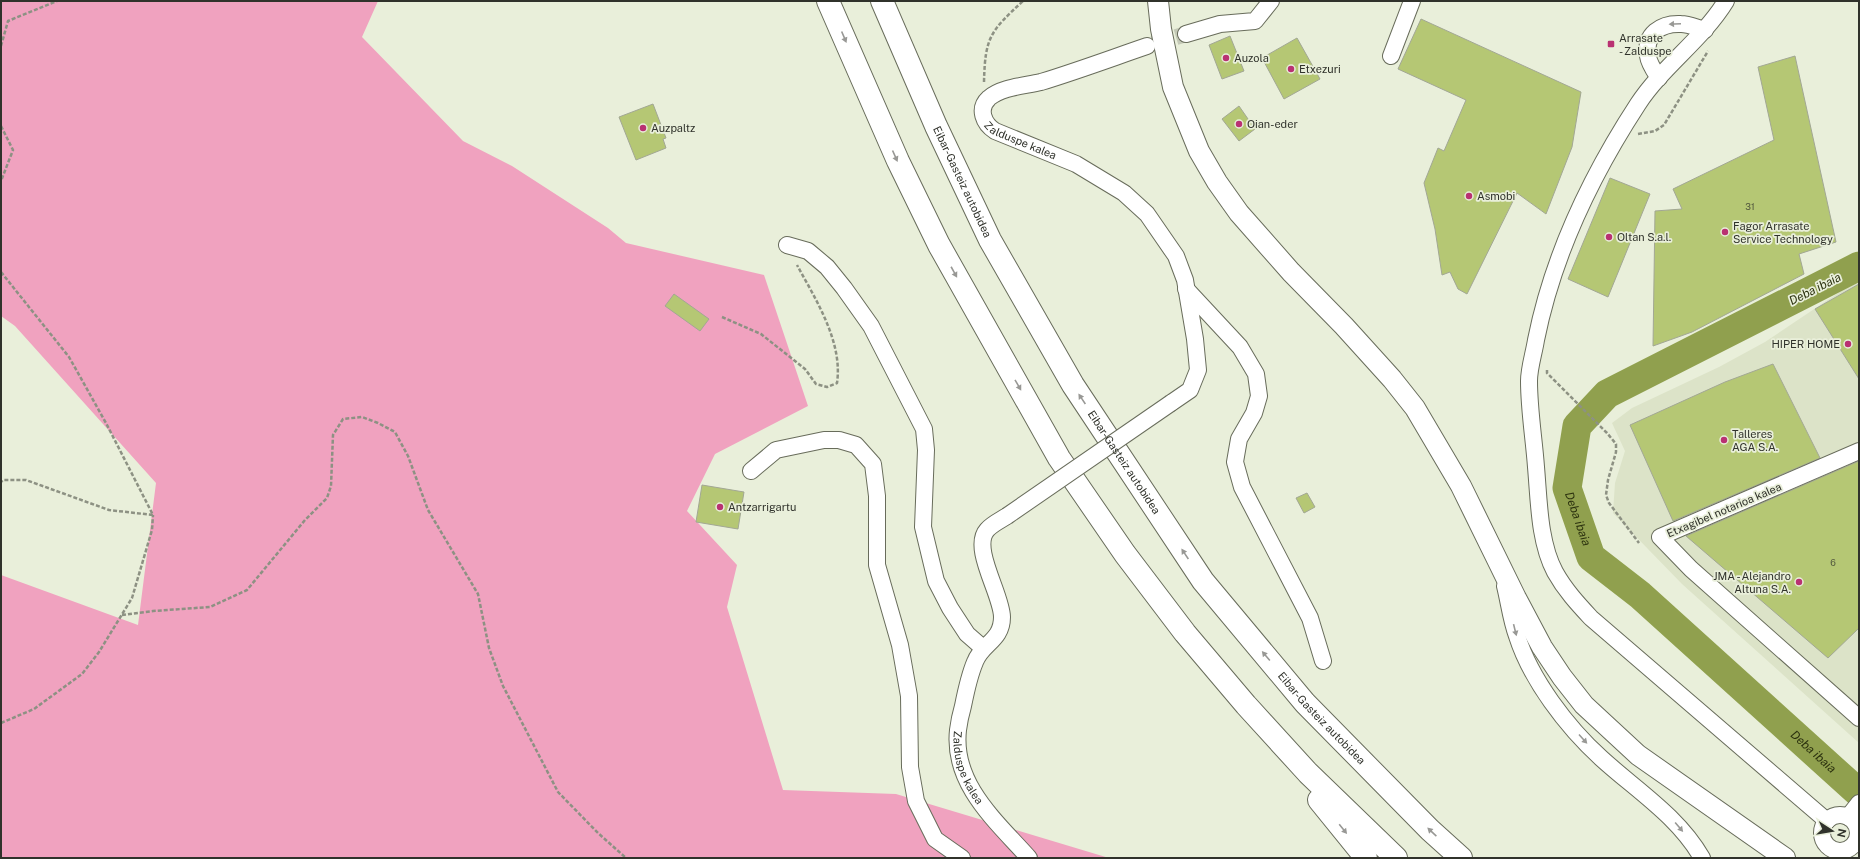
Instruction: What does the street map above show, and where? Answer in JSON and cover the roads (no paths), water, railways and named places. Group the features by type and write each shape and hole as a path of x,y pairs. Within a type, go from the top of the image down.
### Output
{"highway":[{"path":"828,1 898,161 939,245 1059,458 1125,554 1185,633 1246,705 1308,772 1396,858"},
{"name":"Eibar-Gasteiz autobidea","path":"882,1 936,126 990,240 1073,385 1198,574 1305,703 1430,830 1461,858"},
{"path":"1308,772 1318,798 1366,858"}],"main road":[{"path":"1158,1 1161,29 1173,87 1199,151 1217,182 1239,213 1291,272 1344,326 1392,379 1415,408 1461,486 1542,647 1584,705 1638,755 1785,858"}],"street":[{"path":"1186,34 1220,24 1255,21 1271,1"},
{"path":"1391,56 1412,1"},
{"path":"1726,1 1716,17 1705,30 1659,78 1640,102 1607,153 1578,210 1554,270 1540,323 1528,380 1542,532 1554,570 1568,593 1591,618 1827,821"},
{"path":"1659,78 1647,56 1649,38 1660,27 1668,24 1683,24 1705,30"},
{"name":"Zalduspe kalea","path":"1029,858 998,825 972,791 962,768 958,750 958,730 975,660 983,648 998,636 1002,617 999,599 990,578 982,546 986,531 1190,390 1198,370 1195,339 1185,280 1176,256 1147,214 1138,204 1111,184 1076,164 991,129 984,120 983,107 988,99 1002,91 1057,77 1148,46"},
{"path":"787,245 808,251 827,267 844,288 871,326 924,429 926,450 923,527 936,581 950,608 967,634 983,648"},
{"path":"1186,289 1240,347 1256,374 1259,396 1254,413 1239,439 1235,462 1242,487 1310,618 1323,661"},
{"path":"751,471 776,450 824,440 839,440 856,445 873,464 876,496 877,565 900,645 909,696 910,767 916,801 935,839 962,858"},
{"name":"Etxagibel notarioa kalea","path":"1859,451 1660,537 1691,569 1859,718"},
{"path":"1500,565 1517,637 1538,681 1567,721 1600,757 1676,822 1696,847 1702,858"},
{"path":"1854,809 1853,820 1858,830 1858,843 1845,850 1835,850 1827,853 1822,830 1827,821 1837,815 1854,809"}],"waterway":[{"name":"Deba ibaia","path":"1859,266 1607,394 1577,426 1567,488 1591,557 1640,595 1859,793"}],"tunnel":[{"path":"1153,44 1186,34"}],"place":[{"name":"Arrasate - Zalduspe","path":"1611,44"},
{"name":"Auzola","path":"1226,58"},
{"name":"Etxezuri","path":"1291,69"},
{"name":"Oian-eder","path":"1239,124"},
{"name":"Auzpaltz","path":"643,128"},
{"name":"Asmobi","path":"1469,196"},
{"name":"Fagor Arrasate Service Technology","path":"1725,232"},
{"name":"Oltan S.a.l.","path":"1609,237"},
{"name":"HIPER HOME","path":"1848,344"},
{"name":"Talleres AGA S.A.","path":"1724,440"},
{"name":"Antzarrigartu","path":"720,507"},
{"name":"JMA - Alejandro Altuna S.A.","path":"1799,582"}]}
